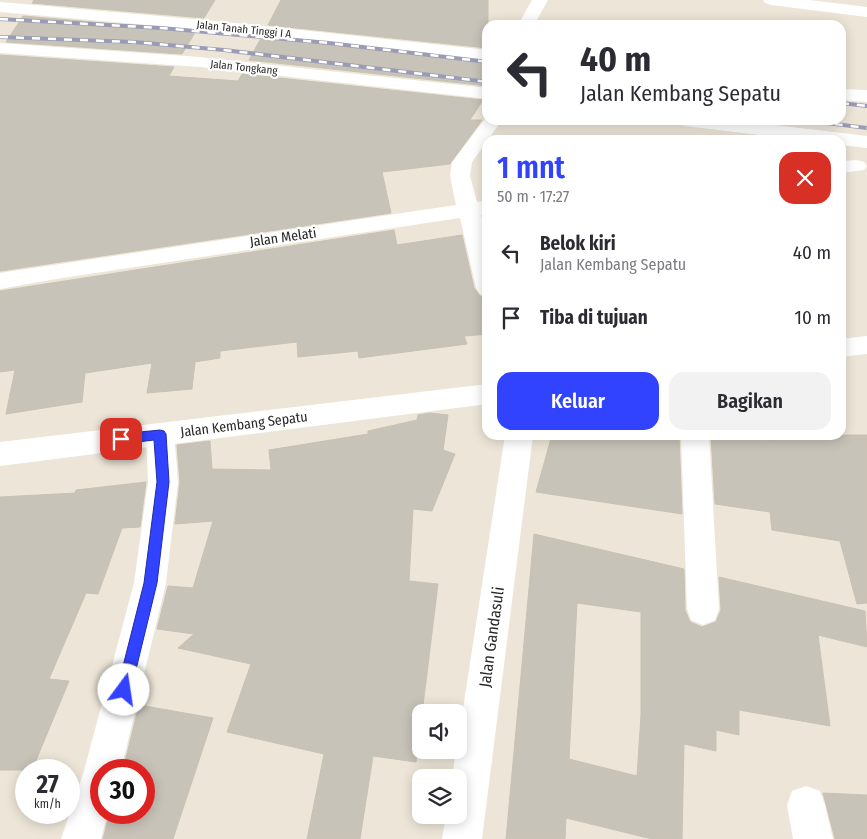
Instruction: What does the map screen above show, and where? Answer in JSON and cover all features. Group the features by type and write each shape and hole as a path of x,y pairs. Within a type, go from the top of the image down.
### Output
{"street":[{"path":"529,20 540,0"},
{"path":"771,0 867,12"},
{"name":"Jalan Tanah Tinggi I A","path":"0,7 226,27 482,54"},
{"name":"Jalan Tongkang","path":"0,48 199,62 482,93"},
{"path":"846,94 867,96"},
{"path":"482,244 477,208 460,176 462,162 488,125"},
{"path":"726,125 809,135"},
{"path":"846,139 867,142"},
{"name":"Jalan Melati","path":"0,281 477,208"},
{"path":"846,347 867,345"},
{"name":"Jalan Kembang Sepatu","path":"0,454 482,395"},
{"path":"105,759 150,583 163,482 160,434"},
{"name":"Jalan Gandasuli","path":"462,839 515,474 518,440"},
{"path":"695,440 703,609"},
{"path":"82,839 90,812"}],"building":[{"path":"34,0 215,0 204,18 32,3"},
{"path":"281,0 488,0 488,20 482,20 482,47 268,25"},
{"path":"23,16 196,31 182,54 6,42"},
{"path":"261,38 482,61 482,85 249,60"},
{"path":"0,55 174,67 169,76 238,81 242,74 482,100 470,120 482,120 450,164 382,172 391,213 0,271"},
{"path":"394,230 397,245 462,235 474,288 482,296 482,334 464,336 467,344 359,358 358,351 298,357 297,342 220,351 220,358 195,362 192,389 147,393 152,363 85,373 82,402 6,414 15,370 0,372 0,291"},
{"path":"430,413 448,415 443,450 455,454 432,511 413,509 409,581 438,584 423,704 412,704 412,759 416,759 416,762 373,756 360,839 307,839 324,754 227,732 251,664 178,648 194,634 157,629 168,586 193,588 213,521 175,524 180,482 177,445 210,441 212,469 271,470 269,450 368,434 368,431 417,420 418,415"},
{"path":"846,435 867,435 867,603 857,604 840,541 772,530 770,512 715,504 711,440 846,440"},
{"path":"551,440 679,440 682,514 536,492"},
{"path":"146,482 140,527 122,528 98,594 86,593 49,679 69,681 37,759 15,759 15,770 0,770 0,497 75,493 76,490"},
{"path":"534,534 684,569 685,610 690,622 702,627 716,622 721,610 719,577 865,611 867,647 818,635 830,726 739,710 739,735 716,730 716,751 684,744 682,839 652,839 566,818 565,839 506,839","holes":["577,603 641,612 641,715 637,776 569,759"]},
{"path":"139,705 213,718 173,839 103,839 107,824 155,824 155,759 126,759"},
{"path":"823,793 867,795 867,839 835,839"}],"railway":[{"path":"0,19 161,28 329,43 482,61"},
{"path":"0,37 134,42 224,50 482,81"},
{"path":"846,104 867,106"},
{"path":"843,125 867,128"}],"route":[{"path":"121,439 160,434 163,482 150,583 124,690"}]}
